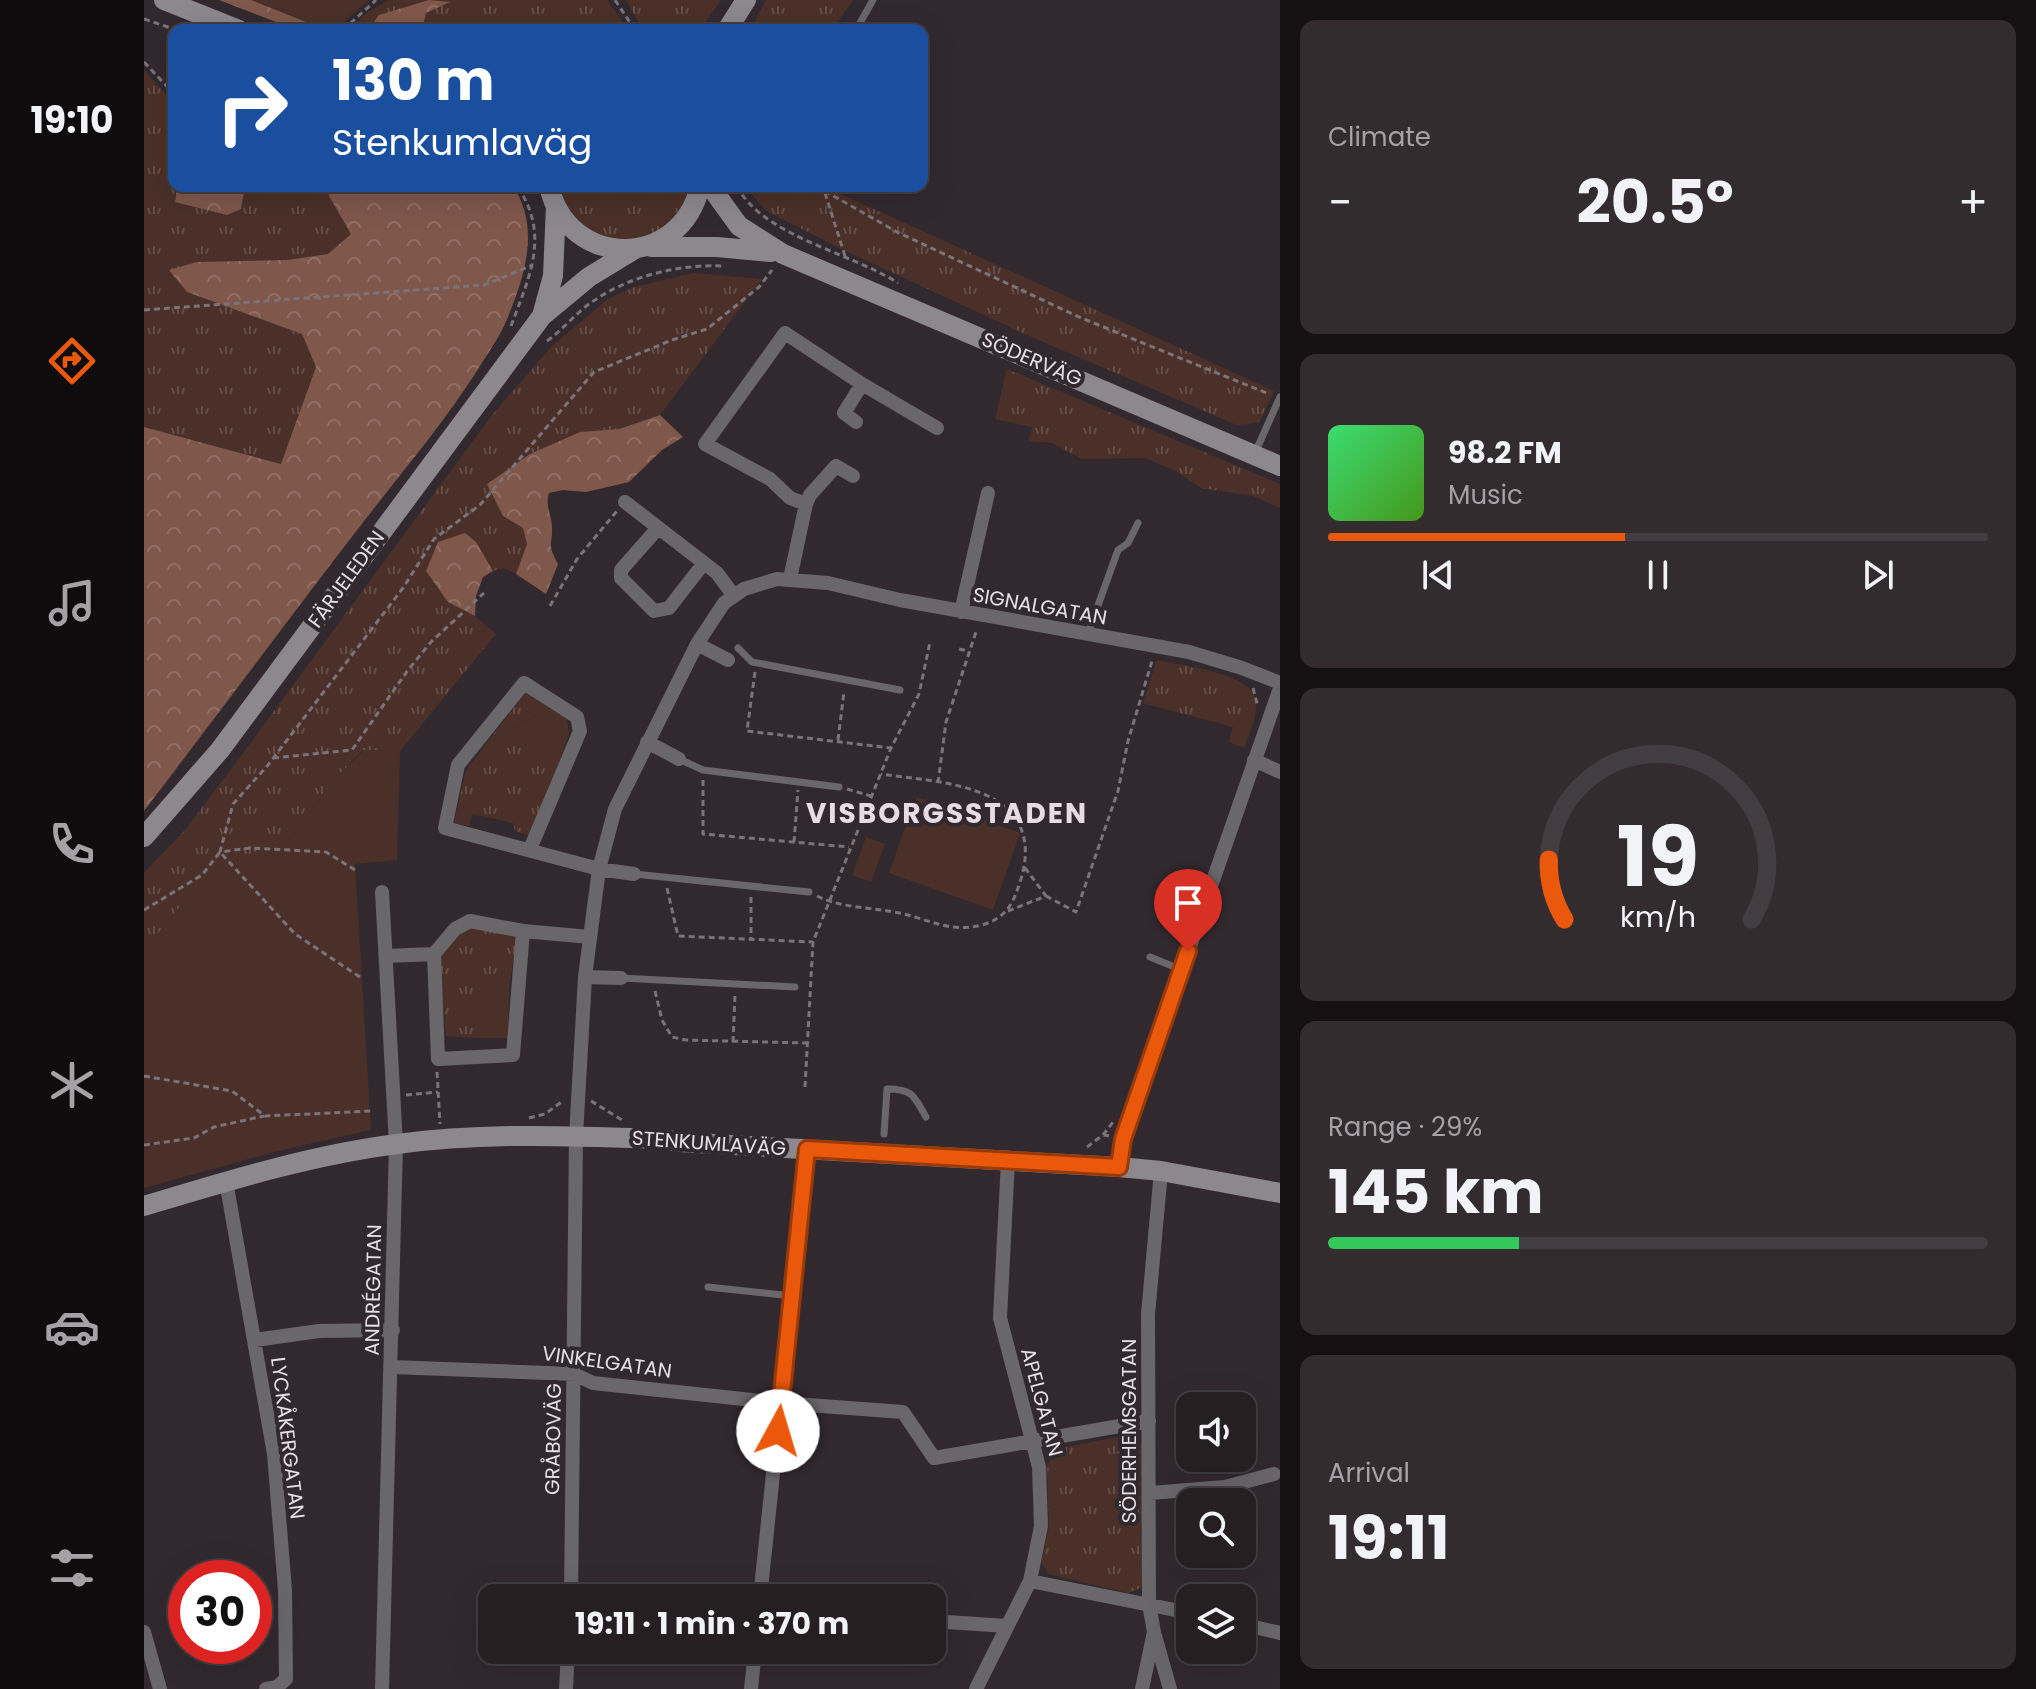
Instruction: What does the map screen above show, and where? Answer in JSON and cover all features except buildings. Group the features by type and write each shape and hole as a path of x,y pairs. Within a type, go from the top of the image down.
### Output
{"main road":[{"path":"164,0 224,24"},
{"path":"731,24 746,0"},
{"name":"FÄRJELEDEN","path":"542,316 553,276 550,192"},
{"name":"SÖDERVÄG","path":"550,192 573,230 589,241 606,247 717,247 780,266 1280,466"},
{"name":"FÄRJELEDEN","path":"144,837 220,750 517,334 589,277 639,248 659,241 681,225 698,192"},
{"name":"SÖDERVÄG","path":"714,192 739,226 780,266"},
{"name":"STENKUMLAVÄG","path":"144,1206 301,1161 396,1144 525,1135 1119,1167 1278,1187"}],"street":[{"path":"806,504 790,498 770,479 705,444 785,333 862,384 937,428"},
{"path":"856,422 844,413 862,384"},
{"path":"790,579 810,495 836,466 853,476"},
{"path":"961,612 988,493"},
{"path":"625,502 717,573 734,596"},
{"path":"658,528 621,570 621,578 654,611 669,608 704,563"},
{"name":"SIGNALGATAN","path":"576,1136 585,977 599,869 615,809 697,644 724,603 734,596 760,583 790,579 828,583 961,612 1189,652 1242,668 1280,685"},
{"path":"697,644 728,660"},
{"path":"530,849 580,731 577,717 524,683 458,765 445,828 599,869 634,874"},
{"path":"1119,1167 1123,1139 1280,685"},
{"path":"647,742 679,759"},
{"path":"1254,760 1280,772"},
{"name":"ANDRÉGATAN","path":"382,892 396,1144 382,1689"},
{"path":"523,931 513,1055 438,1059 434,954 455,929 470,921 523,931 590,937"},
{"path":"386,956 434,954"},
{"path":"585,977 621,978"},
{"name":"GRÅBOVÄG","path":"571,1584 576,1136"},
{"path":"762,1584 807,1149"},
{"name":"APELGATAN","path":"976,1689 1030,1581 1041,1526 1039,1467 1000,1318 1008,1160"},
{"name":"SÖDERHEMSGATAN","path":"1142,1689 1154,1632 1149,1604 1148,1314 1161,1171"},
{"name":"LYCKÅKERGATAN","path":"226,1181 274,1454 285,1590 286,1679 277,1687 266,1689"},
{"path":"255,1340 319,1331 393,1330"},
{"name":"VINKELGATAN","path":"392,1367 574,1374 593,1383 781,1403 903,1412 934,1458 1031,1441"},
{"path":"1031,1441 1149,1421"},
{"path":"1150,1493 1225,1487 1274,1474"},
{"path":"1030,1581 1176,1610"},
{"path":"946,1622 1007,1626"},
{"path":"1256,1627 1280,1633"},
{"path":"144,1632 160,1689"},
{"path":"1154,1632 1170,1689"},
{"path":"566,1689 567,1664"},
{"path":"751,1689 754,1664"}],"lane":[{"path":"859,24 873,0"},
{"path":"1254,455 1280,398"},
{"path":"1088,635 1118,550 1128,543 1138,523"},
{"path":"738,648 752,662 900,690"},
{"path":"679,759 703,770 839,787"},
{"path":"634,874 809,892"},
{"path":"1150,957 1182,970"},
{"path":"621,978 795,987"},
{"path":"884,1134 887,1089 909,1091 926,1117"},
{"path":"708,1287 792,1296"}],"path":[{"path":"350,24 376,0"},
{"path":"615,0 631,24"},
{"path":"144,19 168,27"},
{"path":"144,62 168,88"},
{"path":"520,192 532,216 536,247 517,334 537,344 544,342 594,300 630,282 676,269 726,267"},
{"path":"740,192 763,216 879,272"},
{"path":"825,193 845,256"},
{"path":"825,193 897,232 1079,317 1280,398"},
{"path":"144,310 484,285 533,265"},
{"path":"761,269 780,266"},
{"path":"144,910 202,875 220,852 233,804 273,758 403,588 434,539 480,505 594,372 707,329 780,266"},
{"path":"550,606 577,559 625,502"},
{"path":"273,758 352,750 431,642 484,593"},
{"path":"938,783 946,722 978,625"},
{"path":"805,1087 813,942 891,748 919,694 930,642"},
{"path":"959,649 968,651"},
{"path":"1025,868 1046,896 1076,912 1118,791 1128,741 1153,657"},
{"path":"756,663 747,731 891,748"},
{"path":"838,740 846,680"},
{"path":"1251,685 1257,697 1258,712"},
{"path":"703,770 703,834 849,847"},
{"path":"881,774 938,783 988,796 1010,812 1024,835 1028,849 1025,868 1008,911"},
{"path":"794,842 798,782"},
{"path":"839,787 871,796"},
{"path":"220,852 250,848 326,852 355,870"},
{"path":"220,852 295,934 363,979"},
{"path":"665,877 678,936 813,942"},
{"path":"751,886 751,939"},
{"path":"827,902 895,912 934,925 967,928 985,924 1046,896"},
{"path":"652,979 662,1020 672,1037 806,1043"},
{"path":"733,1042 736,982"},
{"path":"438,1059 441,1140"},
{"path":"144,1076 232,1091 265,1116"},
{"path":"393,1096 438,1092"},
{"path":"144,1145 194,1138 214,1127 265,1116 372,1111"},
{"path":"1103,1135 1116,1116"}],"green space":[{"path":"219,0 361,0 339,24 281,24"},
{"path":"251,0 369,0 344,24 311,24"},
{"path":"389,0 607,0 624,24 356,24 365,14"},
{"path":"429,0 450,2 426,13 423,24 372,24 379,15"},
{"path":"626,0 721,0 704,24 640,24"},
{"path":"766,0 853,0 836,24 753,24"},
{"path":"144,70 168,97 168,192 175,192 175,202 241,209 244,192 328,192 351,234 328,254 287,260 187,292 302,334 316,367 282,464 144,427"},
{"path":"176,192 244,192 241,209 227,215 175,202"},
{"path":"328,192 516,192 527,220 527,255 523,273 502,330 454,405 144,811 144,427 281,464 316,367 302,334 187,292 169,270 197,262 287,260 328,254 351,234"},
{"path":"561,192 688,192 679,212 665,226 637,238 621,240 592,232 568,210"},
{"path":"750,192 837,192 1274,391 1259,423 1237,425 1027,335 768,212"},
{"path":"694,273 762,279 660,415 619,429 580,432 530,454 503,516 523,528 527,544 516,574 504,568 493,571 476,542 448,602 475,616 496,634 400,751 363,750 335,779 289,839 212,869 144,950 144,873 185,830 492,415 552,346 608,299 634,287"},
{"path":"1007,369 1280,484 1280,508 1253,496 1201,488 1176,471 1145,458 1082,459 1052,443 1029,441 1032,427 995,419"},
{"path":"660,415 683,437 662,450 629,482 586,492 563,490 549,493 551,548 558,564 546,594 516,574 527,544 523,528 503,516 487,484 530,454 580,432 619,429"},
{"path":"465,533 476,542 493,571 483,577 476,596 475,616 448,602 426,571 438,542"},
{"path":"1157,660 1228,676 1250,689 1256,710 1244,748 1229,742 1233,727 1143,703"},
{"path":"526,692 549,708 509,730 531,751 560,760 529,835 515,831 513,823 472,814 469,826 454,823 466,770"},
{"path":"549,708 567,719 569,733 560,760 531,751 509,730"},
{"path":"364,750 400,751 397,860 355,864 371,1130 278,1151 144,1188 144,950 212,869 289,839 335,779"},
{"path":"916,797 1020,833 993,910 889,873"},
{"path":"866,837 885,844 871,882 852,875"},
{"path":"470,927 517,936 509,988 489,989 489,1004 483,1020 479,1021 478,1038 446,1036 439,958 458,933"},
{"path":"489,988 509,988 508,1038 478,1038 483,1004 489,1003"},
{"path":"1129,1435 1139,1439 1143,1450 1144,1580 1141,1588 1128,1593 1049,1574 1041,1562 1049,1527 1047,1465 1055,1453 1066,1447"}],"district":[{"name":"VISBORGSSTADEN","path":"947,813"}],"route":[{"path":"778,1431 807,1149 1119,1167 1123,1139 1188,951"}]}
